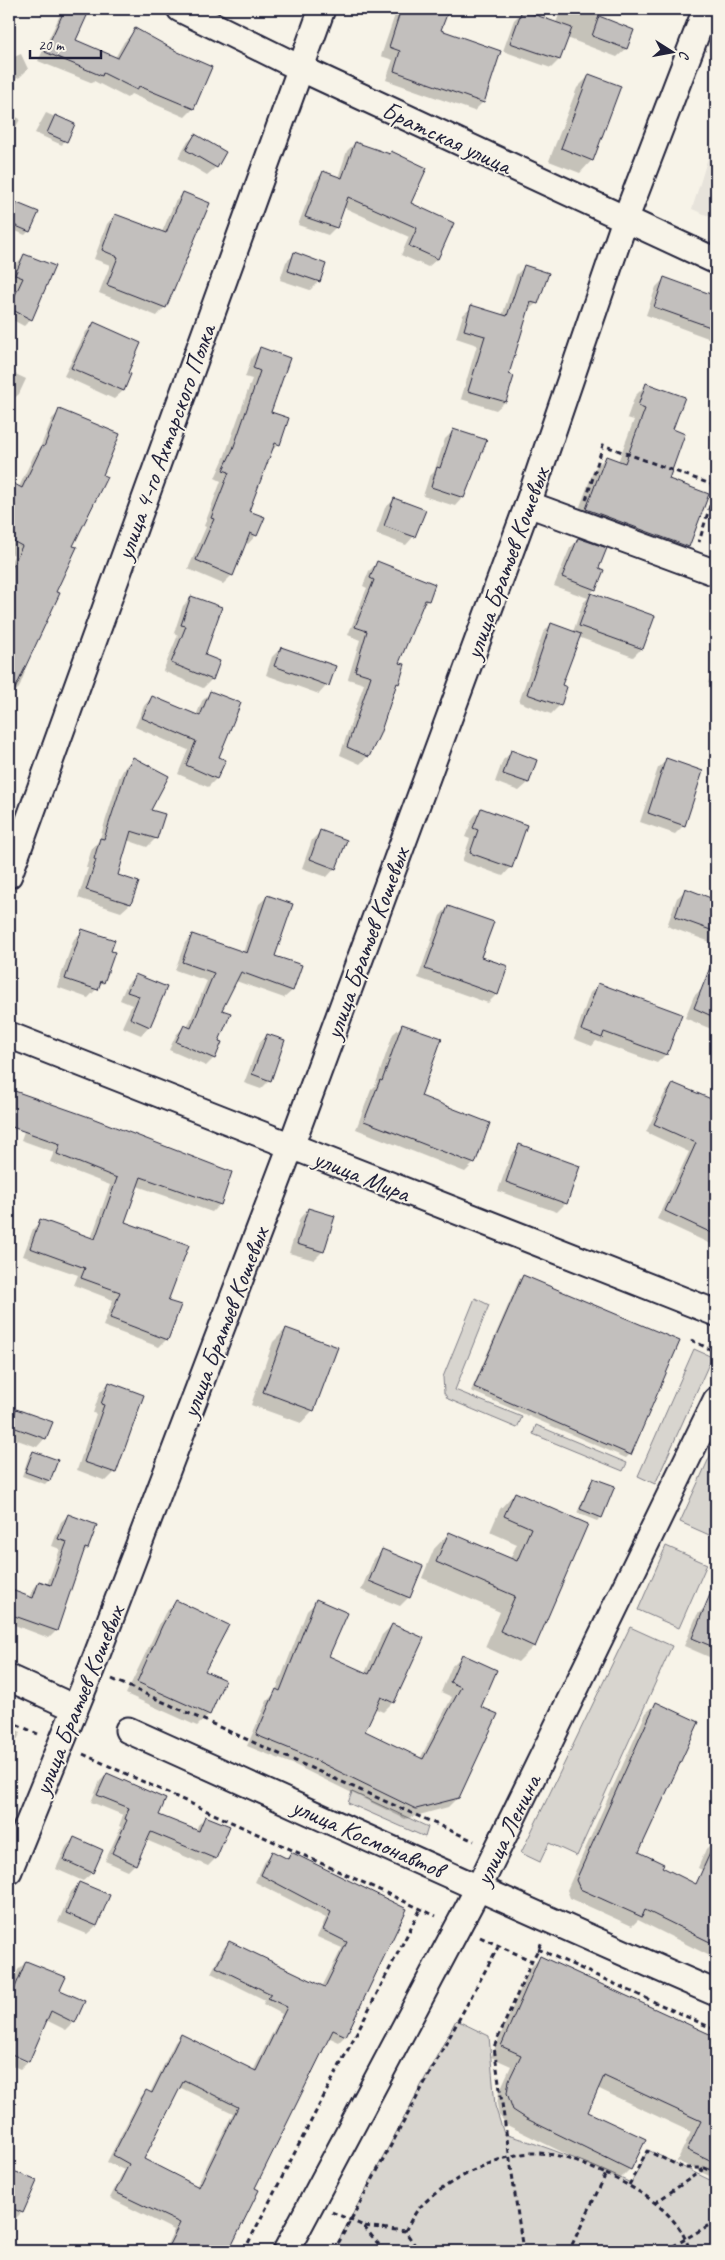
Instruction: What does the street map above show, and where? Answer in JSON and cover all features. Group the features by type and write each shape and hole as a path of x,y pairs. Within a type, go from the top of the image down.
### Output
{"street":[{"name":"Братская улица","path":"180,9 300,68 716,261"},
{"name":"улица 4-го Ахтарского Полка","path":"9,875 322,9"},
{"name":"улица Братьев Кошевых","path":"9,1871 91,1670 291,1146 528,504 625,220 706,9"},
{"path":"528,504 716,572"},
{"name":"улица Мира","path":"9,1035 716,1313"},
{"name":"улица Ленина","path":"286,2251 479,1887 716,1400"},
{"path":"9,1678 75,1708"},
{"name":"улица Космонавтов","path":"128,1730 479,1887 552,1922 716,1993"}],"path":[{"path":"579,522 603,445 716,486 692,564"},
{"path":"691,1340 716,1352"},
{"path":"91,1670 496,1852"},
{"path":"9,1721 421,1908 498,1947 532,1961"},
{"path":"244,2251 421,1908"},
{"path":"523,2251 508,2157 494,2047 532,1961 552,1922"},
{"path":"334,2251 498,1947"},
{"path":"538,1949 716,2030"},
{"path":"629,2185 647,2151 684,2168 705,2168 716,2173"},
{"path":"405,2231 421,2206 437,2192 456,2180 508,2157 536,2153 557,2156 606,2174 629,2185 655,2203 671,2218 687,2240 690,2251"},
{"path":"655,2203 705,2168"},
{"path":"569,2251 606,2174"},
{"path":"312,2201 364,2226 405,2231"},
{"path":"665,2251 687,2240 716,2221"},
{"path":"364,2226 382,2248 387,2251"},
{"path":"405,2231 417,2251"}],"shaded area":[{"path":"716,132 716,219 692,209"},
{"path":"475,1298 489,1305 455,1390 522,1417 517,1428 448,1399 444,1393 443,1377"},
{"path":"694,1349 712,1357 655,1484 638,1476"},
{"path":"536,1425 627,1463 623,1471 533,1434"},
{"path":"716,1443 716,1538 680,1522"},
{"path":"666,1546 707,1564 679,1628 638,1610"},
{"path":"630,1627 672,1646 577,1856 549,1843 540,1862 521,1853"},
{"path":"352,1792 428,1827 425,1837 348,1803"},
{"path":"456,2020 489,2036 495,2106 504,2134 569,2156 631,2183 648,2150 716,2183 716,2251 333,2251"}],"building":[{"path":"65,9 90,9 76,40 118,58 135,28 178,52 212,67 194,109 139,86 137,90 103,73 102,76 45,52"},
{"path":"401,9 449,9 441,30 501,51 484,103 394,71 400,51 389,47"},
{"path":"522,10 572,28 560,60 510,43"},
{"path":"599,16 634,30 627,49 592,36"},
{"path":"589,74 621,86 593,161 561,148"},
{"path":"55,115 75,124 67,142 47,133"},
{"path":"195,134 226,152 217,168 186,150"},
{"path":"355,142 390,154 391,151 427,168 411,203 454,223 438,259 409,246 417,228 348,197 337,228 305,217 323,171 342,178"},
{"path":"183,192 210,203 166,308 107,285 118,257 102,250 115,214 166,233"},
{"path":"17,203 39,212 30,232 9,223"},
{"path":"294,252 326,264 320,282 288,271"},
{"path":"24,254 55,266 32,320 9,308 23,278 15,275"},
{"path":"524,265 549,273 538,304 531,302 509,374 514,376 506,402 468,391 485,336 464,330 471,305 507,316"},
{"path":"664,277 716,296 716,329 654,307"},
{"path":"94,322 141,343 128,373 131,374 124,391 71,368"},
{"path":"260,347 290,358 271,412 289,418 280,445 275,443 249,511 265,517 257,536 250,533 233,576 196,560 214,519 211,518 229,472 223,470 233,449 260,371 253,368"},
{"path":"646,383 685,397 673,429 685,434 669,479 709,494 689,547 586,509 606,456 625,463 645,409 638,406"},
{"path":"59,409 120,434 103,475 107,477 73,546 77,547 56,592 60,593 9,702 9,574 22,546 9,539 9,481 22,488 42,446 44,447"},
{"path":"453,429 487,440 464,498 431,487 437,467 440,468"},
{"path":"394,498 426,510 415,537 384,526"},
{"path":"578,538 607,548 599,568 604,570 596,590 562,577"},
{"path":"377,561 435,584 429,601 425,600 399,663 405,664 399,684 397,683 380,734 369,757 347,747 371,676 355,671 367,631 355,627 374,580 370,578"},
{"path":"591,593 655,616 643,649 579,626"},
{"path":"191,596 222,607 205,655 220,661 213,680 171,663 186,626 181,625"},
{"path":"551,623 581,634 562,685 567,687 561,706 527,694"},
{"path":"281,647 336,666 329,686 274,666"},
{"path":"210,691 241,703 219,757 226,760 217,779 186,765 196,741 142,718 152,696 200,716"},
{"path":"511,750 537,760 529,783 503,774"},
{"path":"133,757 169,776 151,810 165,814 157,839 131,831 118,875 139,882 131,904 86,890 96,860 94,859 100,838 104,839 127,768"},
{"path":"666,758 703,771 685,826 648,813"},
{"path":"481,808 527,825 512,868 470,853 478,830 473,828"},
{"path":"320,830 347,840 336,869 310,859"},
{"path":"685,888 716,900 716,932 675,917"},
{"path":"267,895 293,904 275,956 302,965 293,991 241,972 222,1010 231,1013 219,1041 222,1042 215,1059 176,1042 184,1025 191,1028 214,973 182,962 192,934 247,953"},
{"path":"448,906 494,922 481,957 508,966 498,995 425,969"},
{"path":"82,929 115,940 111,951 115,952 104,983 101,981 98,990 65,979"},
{"path":"716,955 716,1018 694,1008"},
{"path":"135,974 167,987 150,1027 130,1018 139,996 127,992"},
{"path":"598,983 682,1014 667,1055 604,1032 602,1038 581,1030"},
{"path":"402,1024 442,1038 421,1096 490,1123 475,1164 364,1121 380,1080 382,1081"},
{"path":"267,1034 285,1040 271,1081 252,1074"},
{"path":"673,1083 716,1101 716,1235 665,1211 696,1143 654,1124"},
{"path":"9,1089 92,1118 232,1172 221,1205 141,1177 125,1222 189,1245 168,1301 181,1305 168,1340 110,1318 120,1292 81,1278 85,1268 30,1248 40,1219 95,1239 117,1178 57,1154 60,1144 9,1126"},
{"path":"519,1144 580,1166 567,1204 506,1182"},
{"path":"308,1208 335,1216 324,1252 297,1244"},
{"path":"523,1275 680,1341 631,1455 474,1387"},
{"path":"286,1328 338,1347 314,1411 263,1392"},
{"path":"109,1382 144,1395 116,1473 84,1462 104,1405 101,1404"},
{"path":"16,1409 53,1422 46,1439 10,1426"},
{"path":"33,1451 58,1460 50,1481 25,1472"},
{"path":"593,1478 615,1486 602,1518 580,1509"},
{"path":"515,1492 588,1524 535,1647 500,1631 515,1596 436,1562 449,1532 517,1561 531,1528 504,1516"},
{"path":"68,1514 97,1525 88,1549 85,1548 57,1631 9,1614 9,1589 33,1598 39,1581 51,1585 67,1542 58,1539"},
{"path":"382,1549 423,1566 410,1598 369,1581"},
{"path":"716,1580 716,1648 692,1638"},
{"path":"316,1599 348,1613 329,1656 369,1674 392,1624 424,1638 394,1703 381,1697 365,1731 423,1759 461,1687 450,1682 462,1654 497,1670 481,1707 498,1714 459,1798 416,1809 305,1755 256,1735 276,1689 280,1691"},
{"path":"176,1600 229,1625 205,1671 225,1680 210,1715 137,1682"},
{"path":"656,1702 699,1722 639,1852 664,1864 662,1867 696,1884 716,1840 716,1945 645,1910 642,1917 580,1889 576,1880"},
{"path":"107,1773 166,1799 159,1815 199,1831 205,1816 230,1826 216,1859 151,1832 136,1865 112,1853 127,1820 125,1819 129,1808 97,1795"},
{"path":"74,1837 103,1850 93,1873 64,1860"},
{"path":"272,1851 288,1859 291,1852 407,1909 346,2036 333,2030 255,2188 259,2190 229,2251 166,2251 180,2223 115,2192 129,2164 113,2155 146,2090 152,2093 181,2034 256,2071 287,2007 268,1998 271,1994 216,1967 229,1941 325,1987 347,1942 323,1930 331,1912 261,1875","holes":["184,2080 238,2107 199,2187 144,2159"]},
{"path":"79,1882 110,1895 97,1926 66,1913"},
{"path":"540,1956 716,2037 716,2164 687,2150 701,2121 604,2076 588,2112 646,2139 631,2170 527,2119 513,2110 507,2093 509,2080 521,2055 501,2046"},
{"path":"26,1961 66,1977 60,1990 85,2001 75,2023 51,2011 29,2062 9,2053 9,2002"},
{"path":"9,2169 37,2181 23,2213 9,2207"}]}
